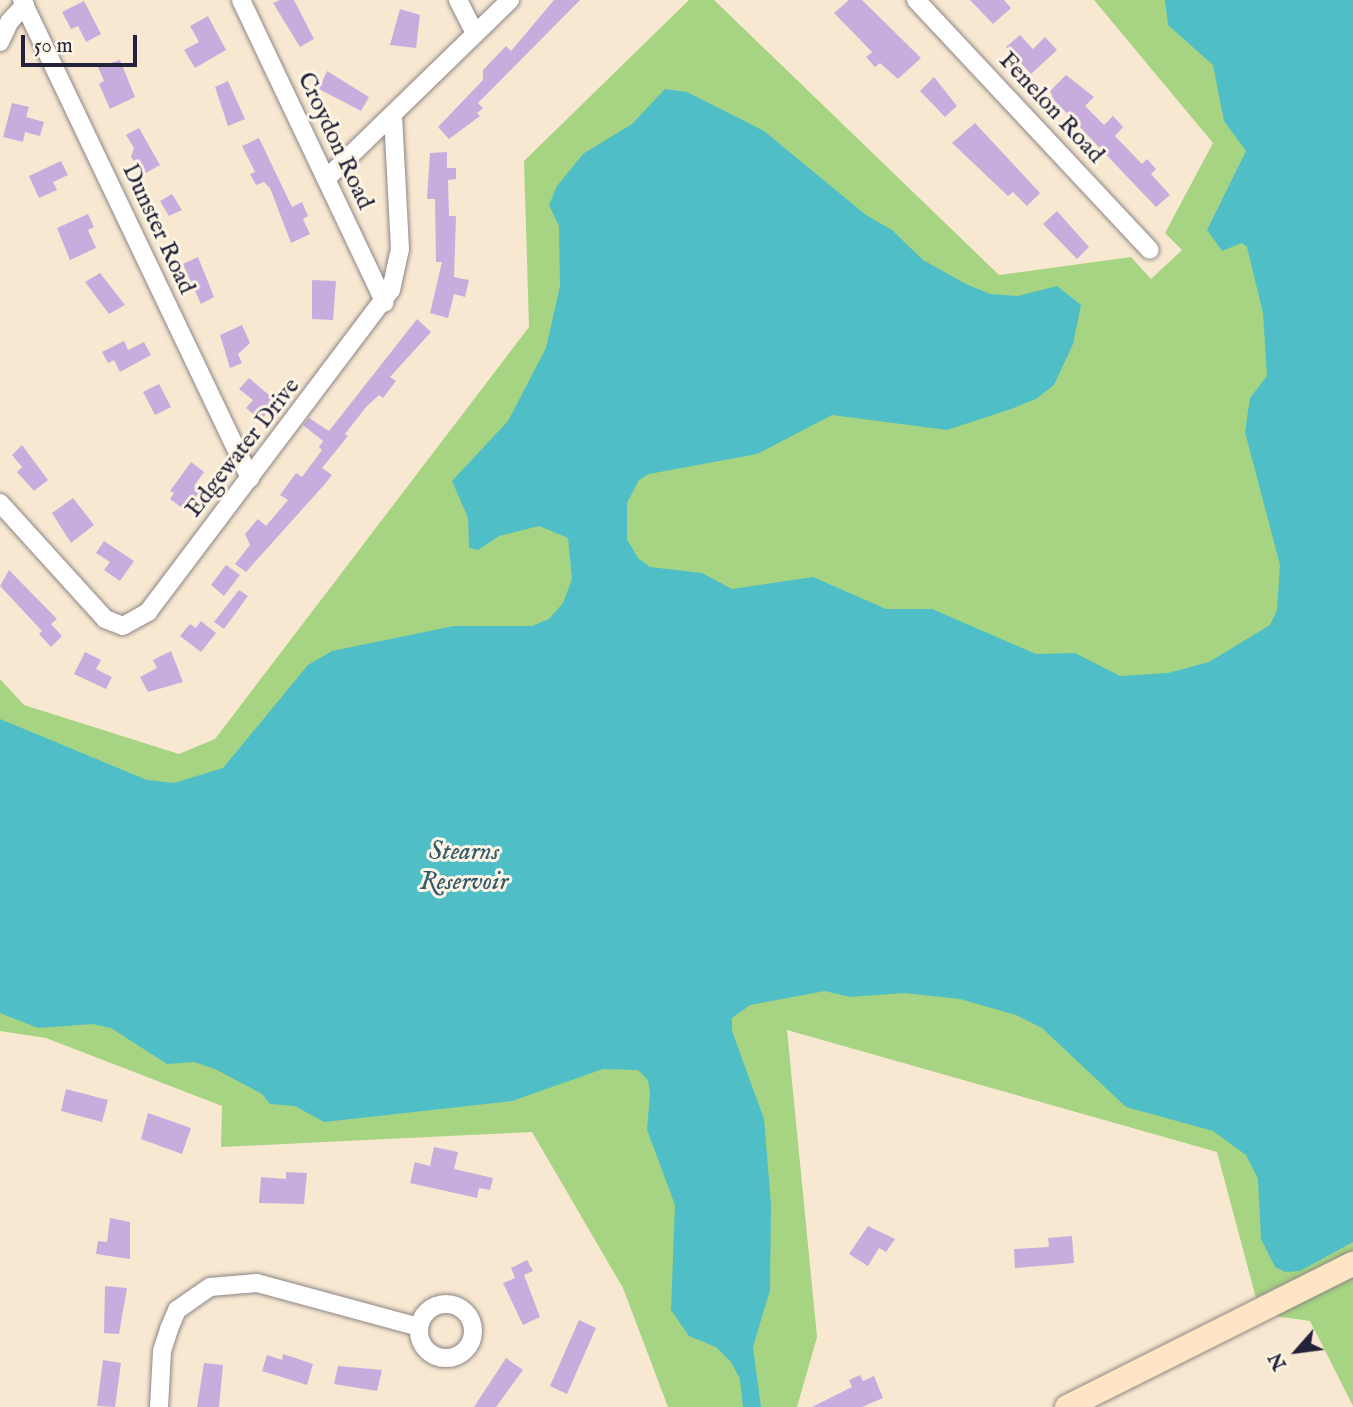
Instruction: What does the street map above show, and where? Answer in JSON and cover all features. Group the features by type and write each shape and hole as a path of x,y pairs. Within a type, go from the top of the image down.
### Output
{"street":[{"name":"Croydon Road","path":"241,0 385,303"},
{"path":"458,0 475,34"},
{"path":"326,180 510,0"},
{"name":"Fenelon Road","path":"916,0 1150,250"},
{"path":"0,42 23,3"},
{"name":"Dunster Road","path":"23,3 250,478"},
{"name":"Edgewater Drive","path":"0,503 98,614 123,626 148,612 385,303 396,277 400,249 393,114"},
{"path":"1067,1407 1353,1264"},
{"path":"159,1407 169,1329 177,1310 210,1287 257,1283 419,1327"}],"green space":[{"name":"Stearns Reservoir","path":"689,0 714,0 999,275 1131,257 1151,279 1182,250 1165,233 1213,143 1094,0 1353,0 1353,1250 1256,1298 1217,1152 787,1030 817,1337 797,1407 668,1407 623,1288 532,1132 221,1147 222,1106 46,1038 0,1031 0,679 24,705 179,754 215,739 529,327 524,161"},
{"path":"1353,1276 1353,1406 1310,1321 1275,1316"}],"water":[{"name":"Stearns Reservoir","path":"1165,0 1353,0 1353,1242 1300,1271 1285,1272 1275,1267 1261,1239 1258,1179 1246,1155 1213,1131 1126,1107 1042,1028 1016,1015 960,999 904,993 850,997 825,991 750,1005 732,1018 732,1031 764,1119 771,1204 770,1290 753,1347 761,1407 743,1407 740,1379 731,1362 716,1347 689,1336 671,1310 675,1205 647,1130 650,1093 648,1080 638,1070 603,1069 512,1101 324,1122 295,1106 270,1104 262,1094 215,1069 194,1062 167,1064 111,1028 92,1024 38,1028 0,1013 0,719 147,780 174,783 223,768 308,665 332,651 454,626 532,626 549,619 563,603 572,579 568,538 539,526 499,536 478,550 469,548 468,518 452,481 508,421 546,348 560,286 559,226 549,205 557,186 583,154 632,124 665,89 687,92 764,131 866,215 892,230 923,260 966,284 990,294 1018,296 1057,286 1081,305 1073,344 1054,385 1036,399 1011,409 947,430 832,415 757,454 649,474 639,480 627,503 627,539 638,558 650,567 702,573 732,589 813,577 886,609 932,609 1036,654 1075,653 1120,676 1168,673 1209,662 1270,625 1277,610 1280,565 1245,432 1250,398 1267,376 1263,313 1247,247 1242,243 1222,251 1207,230 1246,151 1224,121 1213,65 1168,25"}],"building":[{"path":"294,0 314,39 300,47 273,3"},
{"path":"554,0 580,0 478,103 483,108 477,113 480,116 449,139 438,127 483,80 483,70 506,46 511,51"},
{"path":"849,0 862,0 921,58 898,79 880,63 875,67 866,57 872,52 834,13"},
{"path":"970,0 1004,0 1011,8 993,24"},
{"path":"84,1 101,34 86,42 78,26 71,29 62,12"},
{"path":"400,9 420,15 416,48 390,45"},
{"path":"208,16 226,50 195,68 184,50 199,42 190,26"},
{"path":"1020,35 1033,49 1045,37 1057,50 1031,74 1006,47"},
{"path":"120,60 135,97 110,109 99,84 104,81 98,67"},
{"path":"327,71 369,97 361,111 319,89"},
{"path":"1066,75 1094,97 1085,106 1104,125 1113,116 1123,127 1115,136 1142,164 1147,159 1156,169 1151,174 1170,195 1156,207 1054,100 1050,91"},
{"path":"934,77 957,106 945,117 920,91"},
{"path":"228,81 245,119 228,126 215,87"},
{"path":"12,103 29,107 26,117 44,122 40,136 25,132 23,142 3,137"},
{"path":"975,123 1040,193 1027,206 1013,192 1008,196 952,143"},
{"path":"139,128 160,165 144,174 131,157 134,148 126,135"},
{"path":"259,138 292,207 302,202 308,216 303,219 310,234 291,243 270,188 264,182 256,185 250,174 255,172 242,146"},
{"path":"447,152 447,168 456,168 456,179 448,180 449,216 456,216 454,277 469,280 465,297 454,294 448,318 430,313 442,262 436,262 435,199 427,199 430,153"},
{"path":"61,161 68,175 53,182 57,190 39,198 29,176"},
{"path":"172,194 182,210 169,216 160,201"},
{"path":"1057,211 1089,247 1077,259 1043,224"},
{"path":"88,214 94,227 88,230 96,248 70,260 57,228"},
{"path":"198,257 214,297 201,304 183,264"},
{"path":"100,273 125,305 109,314 85,282"},
{"path":"312,280 336,281 333,320 312,319"},
{"path":"417,319 431,332 390,377 396,381 383,398 379,395 366,407 345,434 348,436 322,468 332,475 246,572 235,564 250,545 245,534 258,519 266,526 288,500 280,495 296,473 302,477 322,450 319,447 323,441 303,425 309,418 329,431"},
{"path":"242,325 250,343 238,354 242,363 230,368 220,335"},
{"path":"124,341 128,350 144,342 151,355 120,372 114,360 108,363 102,352"},
{"path":"249,378 276,401 261,420 246,408 253,400 239,389"},
{"path":"159,384 171,407 155,415 143,392"},
{"path":"22,445 48,480 34,491 17,472 22,467 12,455"},
{"path":"191,462 204,472 194,486 200,491 186,511 170,499 174,493 170,491"},
{"path":"73,498 94,525 71,543 52,513"},
{"path":"104,541 134,561 120,581 104,570 110,562 96,553"},
{"path":"226,565 240,575 224,596 211,585"},
{"path":"9,570 57,619 51,624 62,636 51,647 39,634 42,631 0,586"},
{"path":"239,590 248,596 224,629 214,622"},
{"path":"201,621 216,633 201,652 180,636 190,624 196,628"},
{"path":"171,651 183,682 148,692 140,677 157,668 153,660"},
{"path":"85,652 101,660 96,669 112,677 106,689 74,674"},
{"path":"66,1089 108,1100 102,1122 61,1111"},
{"path":"148,1113 191,1128 182,1154 141,1139"},
{"path":"434,1147 458,1152 454,1169 493,1178 490,1190 479,1188 477,1198 410,1183 415,1162 430,1166"},
{"path":"286,1172 307,1173 304,1204 259,1203 261,1177 286,1179"},
{"path":"110,1218 130,1222 130,1259 96,1254 98,1241 107,1242"},
{"path":"868,1226 895,1239 886,1252 879,1248 868,1266 849,1254"},
{"path":"1072,1236 1074,1263 1015,1268 1014,1249 1049,1247 1048,1238"},
{"path":"527,1260 533,1271 524,1275 540,1317 523,1325 503,1283 515,1278 511,1268"},
{"path":"105,1286 127,1288 119,1334 104,1333"},
{"path":"579,1320 596,1328 567,1394 550,1386"},
{"path":"283,1354 313,1364 307,1385 262,1371 267,1355 282,1360"},
{"path":"506,1358 523,1370 496,1407 474,1407"},
{"path":"103,1360 121,1363 115,1407 97,1406"},
{"path":"204,1363 223,1365 219,1407 197,1407"},
{"path":"338,1366 382,1370 377,1391 334,1384"},
{"path":"860,1375 863,1381 874,1376 883,1398 862,1407 812,1407 852,1387 849,1380"}]}
